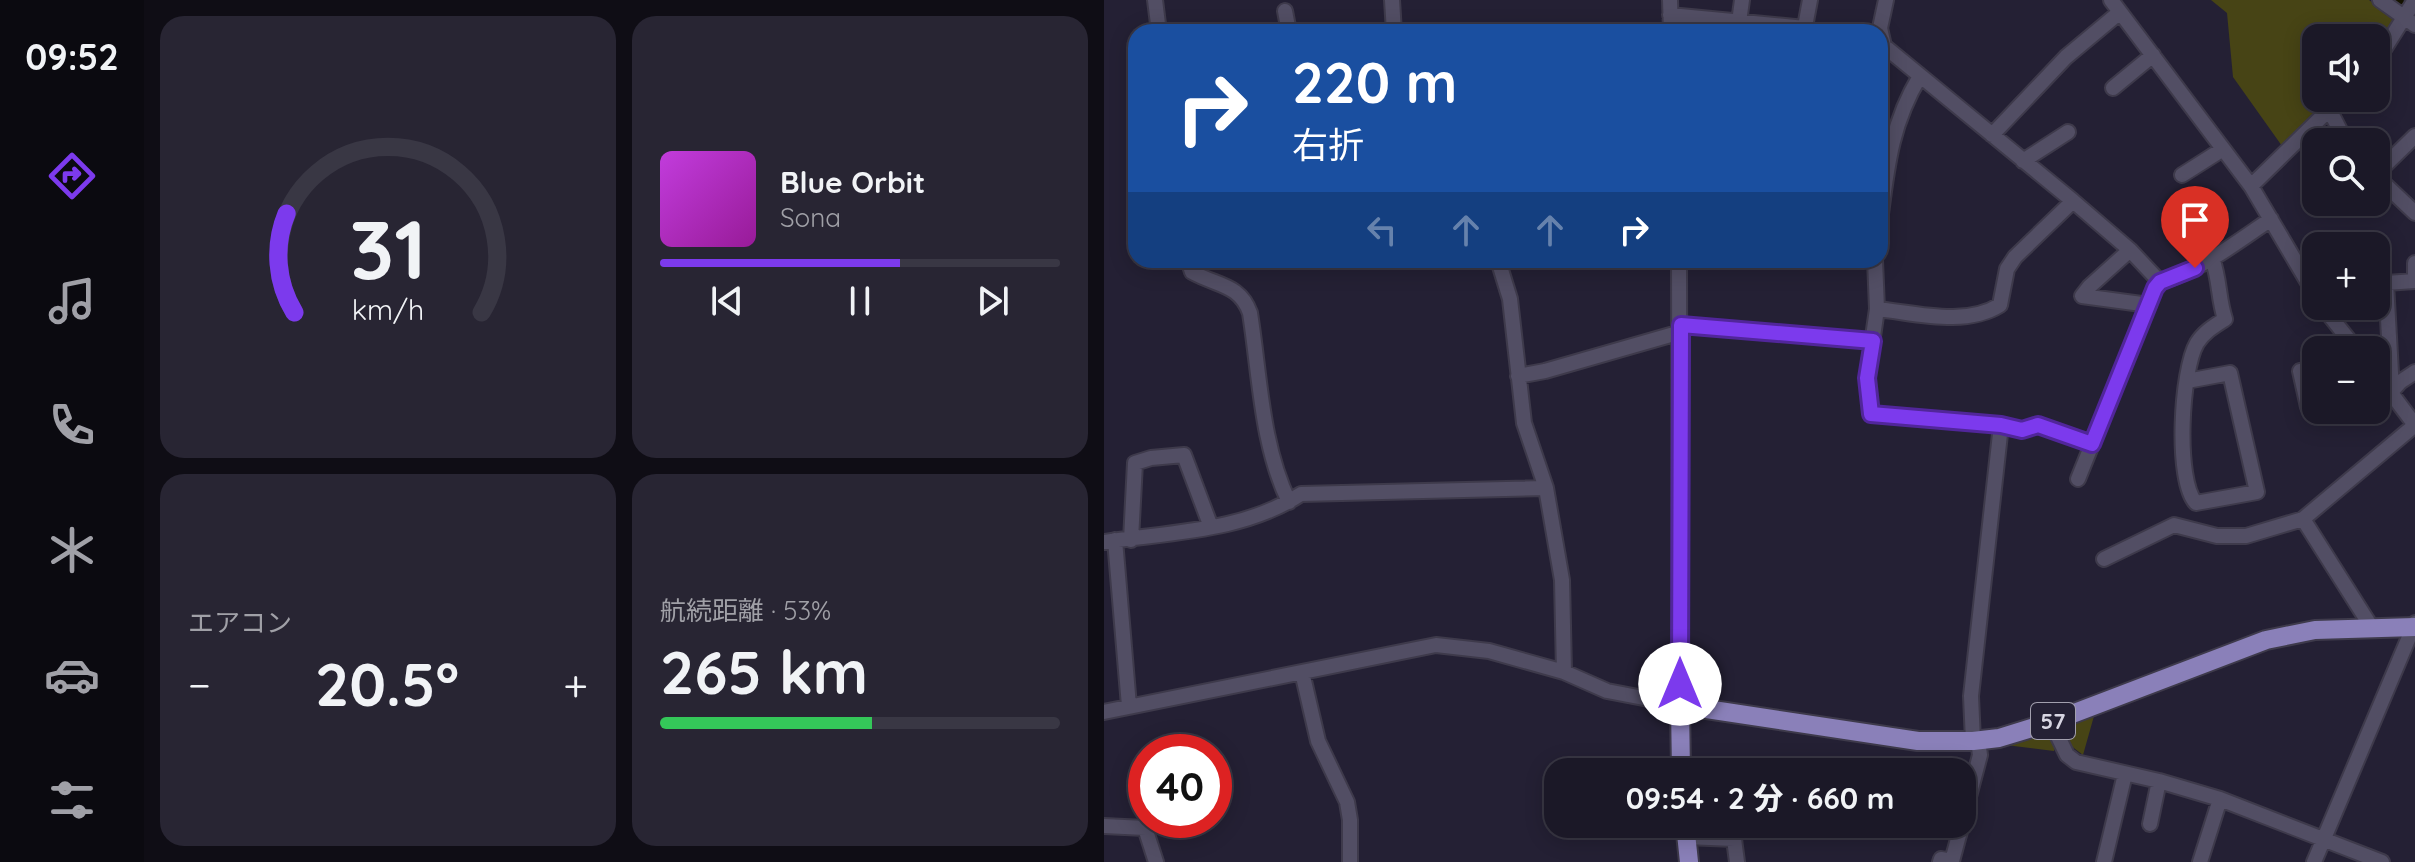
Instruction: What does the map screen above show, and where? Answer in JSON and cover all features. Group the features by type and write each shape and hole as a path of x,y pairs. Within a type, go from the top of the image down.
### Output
{"main road":[{"name":"57","path":"1680,705 1918,741 1976,741 1999,738 2051,722 2266,640 2315,630 2414,626"},
{"path":"1680,705 1681,758"},
{"path":"1687,838 1689,862"}],"street":[{"path":"1155,0 1158,24"},
{"path":"1392,0 1394,24"},
{"path":"1739,22 1742,0"},
{"path":"1805,24 1810,0"},
{"path":"1881,24 1886,0"},
{"path":"2380,0 2410,22"},
{"path":"2390,46 2410,22 2415,0"},
{"path":"1992,135 2116,6 2251,186 2302,272"},
{"path":"1670,8 1755,24"},
{"path":"1285,11 1287,24"},
{"path":"1888,49 2073,201 2130,250 2160,282"},
{"path":"2113,88 2153,55"},
{"path":"1888,148 1904,102 1920,76"},
{"path":"2251,186 2326,112"},
{"path":"2023,161 2068,132"},
{"path":"2390,161 2415,136"},
{"path":"2182,175 2223,149"},
{"path":"2390,189 2415,213"},
{"path":"1877,309 1964,317 1987,313 2000,305 2007,269 2015,257 2073,201"},
{"path":"2078,479 2160,282 2179,277 2271,219"},
{"path":"2130,250 2082,296 2149,305"},
{"path":"2187,381 2230,373 2257,492 2196,503 2189,496 2183,464 2187,381 2196,344 2208,330 2225,319 2220,305 2220,280 2212,258"},
{"path":"2386,336 2386,283 2415,281 2415,263"},
{"path":"1191,268 1192,272 1239,293 1246,301 1264,425 1281,487 1289,502"},
{"path":"1500,268 1510,299 1524,423 1546,488 1562,580 1564,672"},
{"path":"1104,712 1436,645 1489,651 1564,672 1607,691 1680,705 1679,268"},
{"path":"1875,268 1877,309 1867,378 1871,414 2001,425 2022,430 2038,425 2092,444"},
{"path":"2333,320 2346,336"},
{"path":"1518,376 1545,371 1681,328 1873,341"},
{"path":"2390,387 2415,372"},
{"path":"2104,559 2174,525 2217,536 2246,536 2303,519 2415,425 2390,395"},
{"path":"1976,770 1980,755 1971,696 2001,425"},
{"path":"1131,540 1135,463 1151,458 1184,455 1211,527"},
{"path":"1129,706 1110,541 1211,527 1289,502 1301,494 1546,488"},
{"path":"2303,519 2372,628"},
{"path":"2314,862 2414,626"},
{"path":"1302,672 1318,741 1347,802 1350,862"},
{"path":"2051,722 2067,755 2076,762 2220,799 2382,862"},
{"path":"2104,862 2125,774"},
{"path":"2150,824 2159,781"},
{"path":"2200,862 2220,799"},
{"path":"1104,826 1145,828 1156,862"},
{"path":"1729,838 1734,839 1737,862"},
{"path":"1940,862 1941,859 1952,861 1958,838"}],"shaded area":[{"path":"2211,0 2369,0 2394,18 2394,24 2390,30 2390,24 2302,24 2302,112 2316,112 2282,146 2233,77 2227,13"},
{"path":"2094,716 2083,755 2070,745 2066,731 2074,722"},
{"path":"2048,731 2055,745 2054,751 2006,745"}],"waterway":[{"path":"2394,0 2403,7"}],"route":[{"path":"1680,684 1681,325 1873,341 1867,378 1871,414 2001,425 2022,430 2038,425 2092,444 2155,288 2160,282 2179,277 2195,268"}]}
